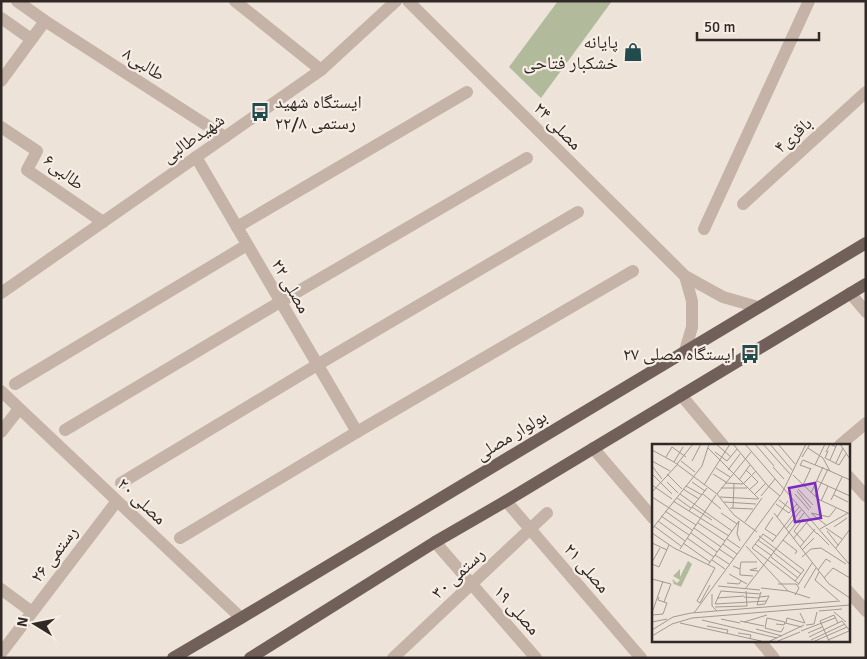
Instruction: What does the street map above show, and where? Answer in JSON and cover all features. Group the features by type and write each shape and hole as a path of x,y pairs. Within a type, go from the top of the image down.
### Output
{"main road":[{"name":"بولوار مصلی","path":"173,658 866,243"},
{"path":"250,658 435,542 866,284"}],"street":[{"name":"طالبی۸","path":"17,1 32,6 45,21 225,137"},
{"path":"235,1 321,70"},
{"name":"شهیدطالبی","path":"1,293 321,70 396,1"},
{"name":"مصلی ۲۴","path":"408,1 685,276"},
{"path":"704,229 809,1"},
{"path":"1,18 31,39"},
{"path":"1,81 45,21"},
{"path":"237,227 467,92"},
{"name":"باقری۴","path":"743,204 866,92"},
{"name":"طالبی۶","path":"1,127 37,151 27,170 103,222"},
{"name":"مصلی ۲۲","path":"196,157 357,432"},
{"path":"65,430 527,158"},
{"path":"121,483 317,365 578,212"},
{"path":"15,384 248,245"},
{"path":"180,538 633,271"},
{"path":"685,276 723,297 758,307"},
{"path":"685,276 692,301 692,327 685,351"},
{"path":"850,294 866,312"},
{"name":"مصلی ۲۰","path":"1,391 241,618"},
{"path":"681,396 723,444"},
{"path":"1,432 19,409"},
{"path":"841,444 866,423"},
{"path":"593,448 652,517"},
{"path":"850,478 866,496"},
{"name":"مصلی ۲۱","path":"506,500 641,658"},
{"name":"رستمی ۲۶","path":"1,653 117,501"},
{"name":"رستمی ۳۰","path":"393,658 548,513"},
{"name":"مصلی ۱۹","path":"435,542 536,658"},
{"path":"1,589 32,612"},
{"path":"850,593 866,611"},
{"path":"761,642 774,658"}],"green space":[{"path":"558,1 612,1 541,98 509,67"}],"place":[{"name":"پایانه خشکبار فتاحی","path":"633,52"},
{"name":"ایستگاه شهید رستمی ۲۲/۸","path":"260,112"},
{"name":"ایستگاه مصلی ۲۷","path":"750,354"}]}
